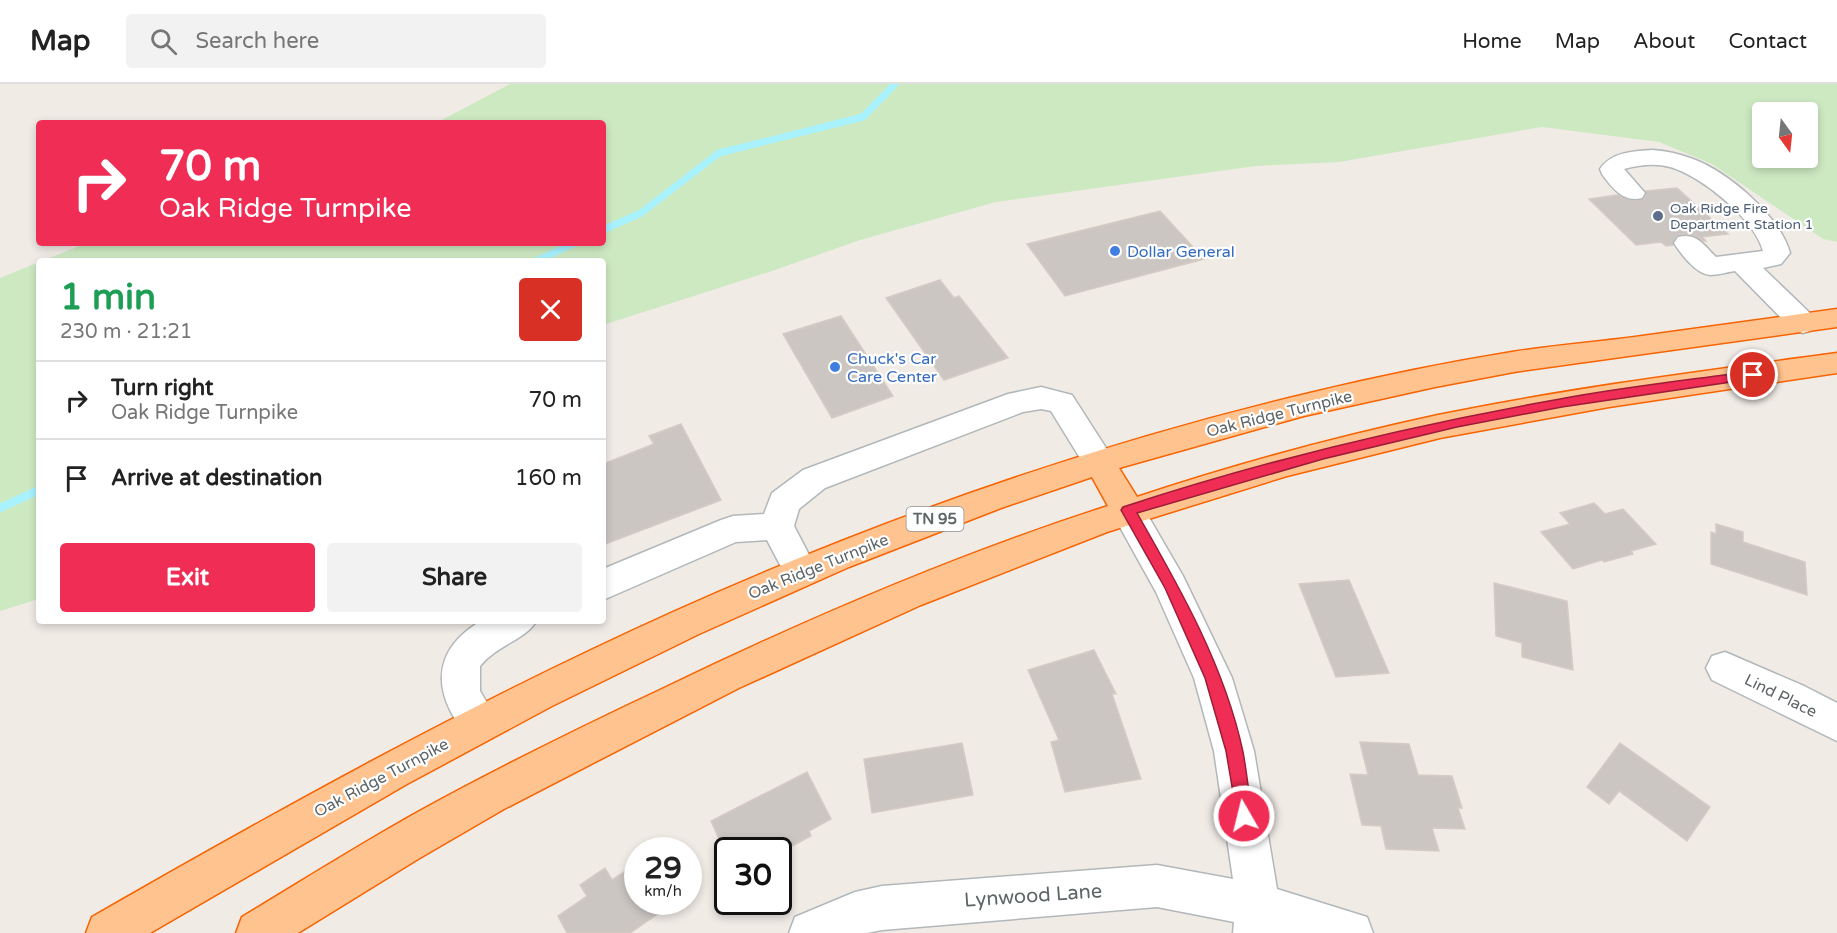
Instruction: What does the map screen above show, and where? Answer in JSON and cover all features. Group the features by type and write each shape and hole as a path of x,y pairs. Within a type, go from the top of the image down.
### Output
{"highway":[{"name":"Oak Ridge Turnpike","path":"108,933 254,846 480,723 658,634 801,572 942,516 1099,462 1302,405 1465,371 1837,318"},
{"path":"1803,323 1837,355"},
{"path":"258,933 404,843 521,778 711,682 891,600 1128,510 1323,454 1457,423 1562,403 1837,363"},
{"path":"1099,462 1128,510"}],"street":[{"path":"1633,193 1614,174 1612,169 1616,164 1634,158 1659,157 1682,162 1711,176 1757,218 1775,241 1777,253 1772,258 1710,266 1687,243"},
{"path":"1741,262 1803,323"},
{"path":"801,572 777,526 784,502 814,479 1019,402 1041,398 1061,403 1099,462"},
{"path":"1128,510 1171,586 1213,678 1234,751 1256,919"},
{"path":"606,584 733,529 777,526"},
{"path":"480,723 461,692 460,663 472,647 513,624"},
{"name":"Lind Place","path":"1725,668 1791,698 1837,723"},
{"name":"Lynwood Lane","path":"811,933 855,914 882,908 1157,886 1256,919 1351,933"}],"green space":[{"path":"510,84 1837,84 1837,242 1823,239 1712,164 1659,142 1542,127 1339,162 1256,166 996,202 860,240 606,324 606,258 50,258 80,246 606,246 606,120 442,120"},
{"path":"36,263 36,600 0,611 0,278"}],"building":[{"name":"Oak Ridge Fire Department Station 1","path":"1677,188 1728,234 1702,237 1706,241 1703,241 1695,236 1684,234 1676,236 1673,245 1666,246 1661,242 1636,245 1589,199 1617,195 1636,201 1644,199 1646,191"},
{"name":"Dollar General","path":"1160,211 1204,259 1065,296 1027,244"},
{"path":"940,280 954,298 959,296 1008,358 944,380 886,298"},
{"path":"841,316 893,396 832,418 783,334"},
{"path":"681,424 721,500 606,544 606,463 654,444 649,436"},
{"path":"1594,503 1605,514 1623,509 1656,544 1631,551 1633,554 1573,569 1541,532 1570,524 1560,513"},
{"path":"1716,524 1743,532 1743,542 1805,562 1807,595 1711,564 1711,532 1716,534"},
{"path":"1349,580 1389,673 1336,677 1299,584"},
{"path":"1494,583 1567,601 1573,670 1522,657 1522,643 1496,636"},
{"path":"1094,650 1116,694 1112,694 1141,779 1065,792 1051,742 1059,740 1028,670"},
{"path":"1360,742 1409,744 1418,775 1452,776 1462,808 1458,808 1465,829 1432,828 1439,851 1386,849 1381,826 1362,825 1350,774 1368,775"},
{"path":"962,743 973,795 872,813 864,759"},
{"path":"1620,743 1710,807 1687,841 1619,791 1609,804 1587,787"},
{"path":"807,772 831,819 809,831 811,836 792,846 792,837 718,837 711,821"},
{"path":"605,868 612,880 624,872 624,915 656,915 630,933 567,933 558,916 587,896 580,885"}],"waterway":[{"path":"606,229 641,213 719,153 863,117 895,84"},
{"path":"542,258 568,246"},
{"path":"0,508 36,491"}],"place":[{"name":"Oak Ridge Fire Department Station 1","path":"1658,216"},
{"name":"Dollar General","path":"1115,251"},
{"name":"Chuck's Car Care Center","path":"835,367"}],"route":[{"path":"1244,816 1234,751 1213,678 1171,586 1128,510 1382,439 1562,403 1753,375"}]}
